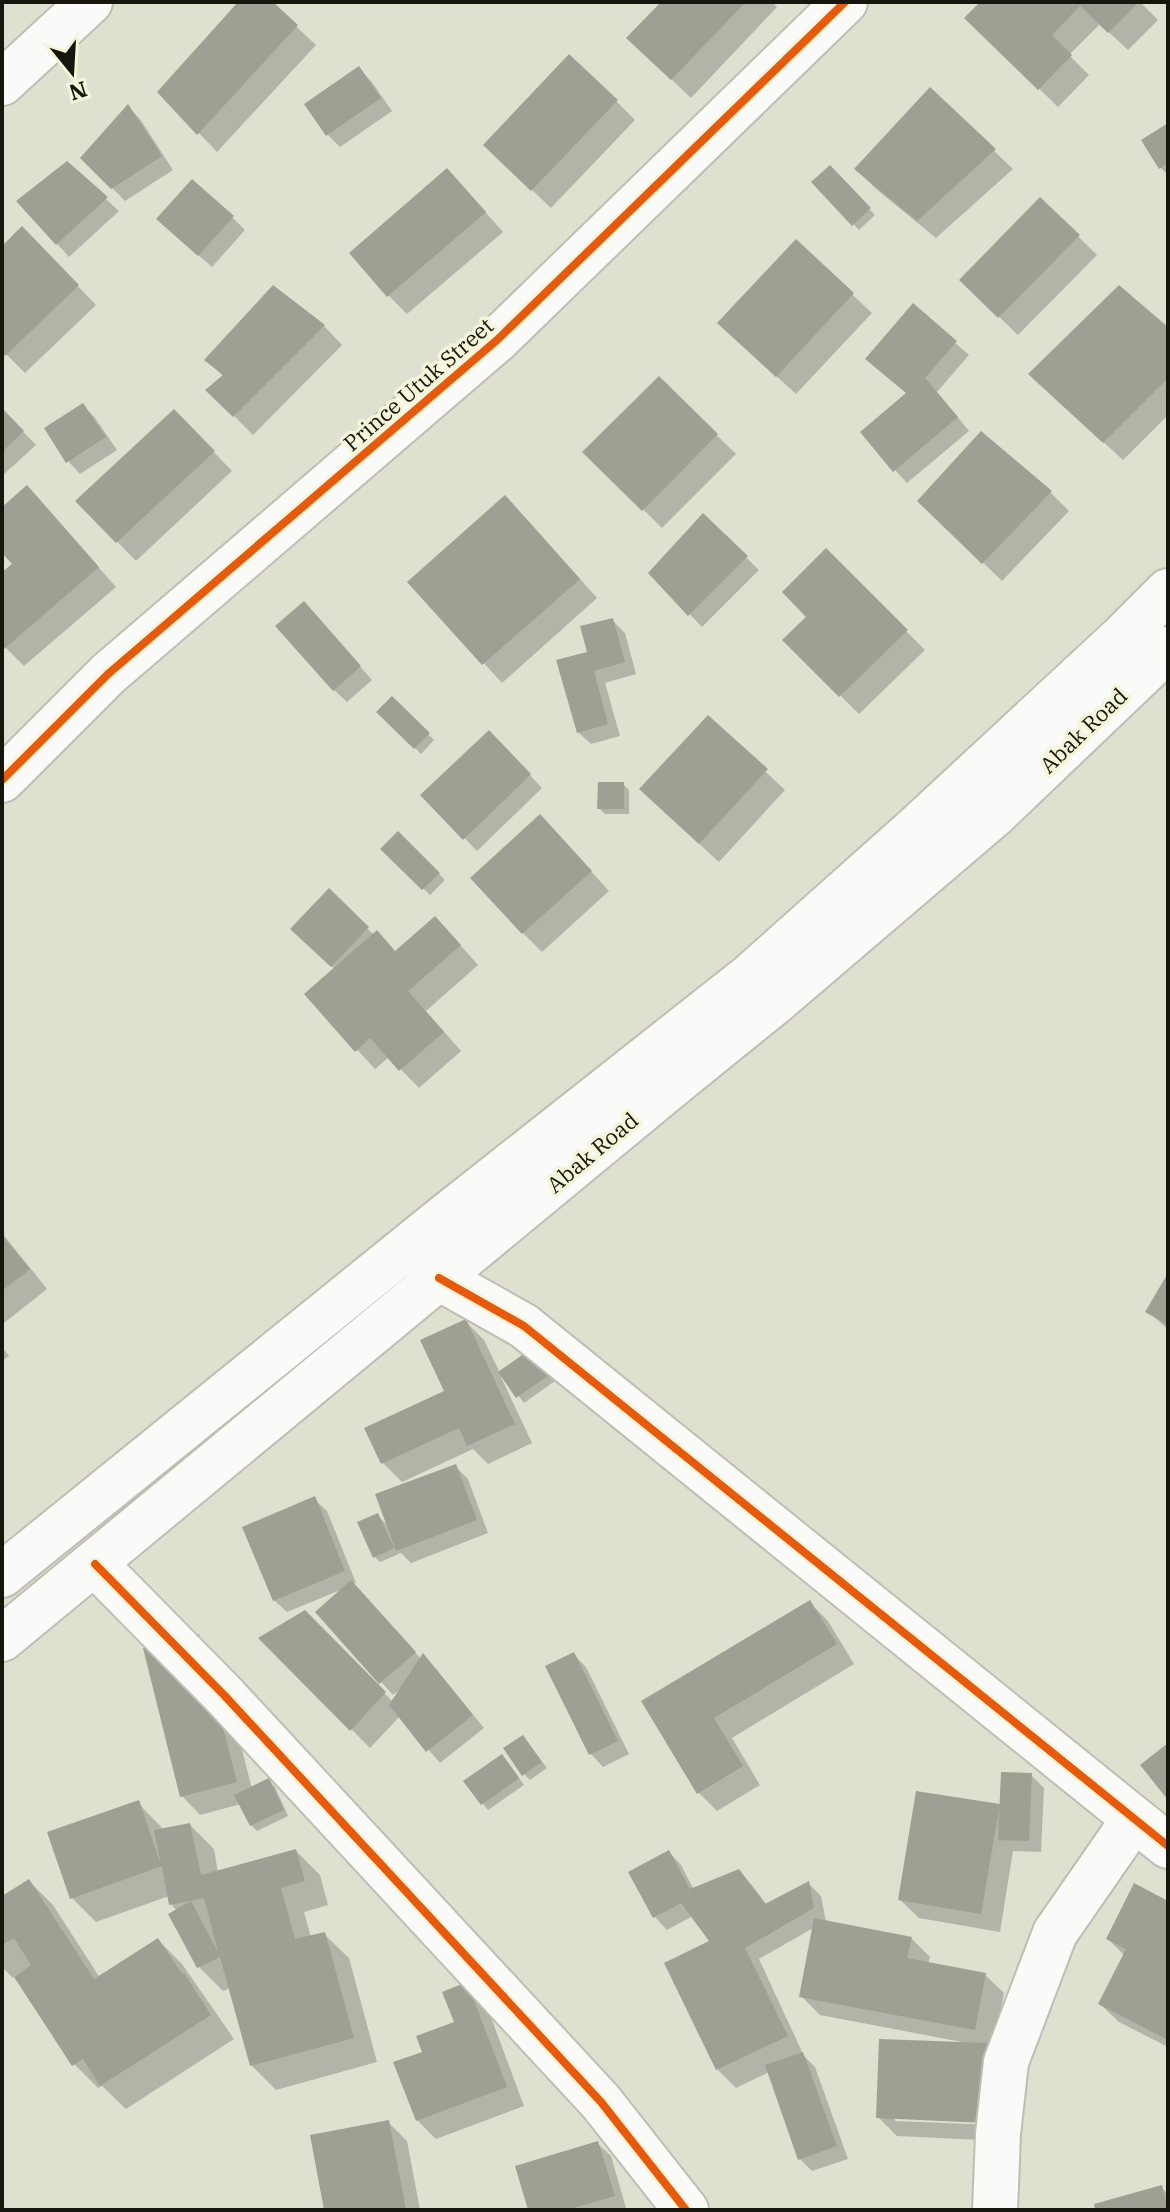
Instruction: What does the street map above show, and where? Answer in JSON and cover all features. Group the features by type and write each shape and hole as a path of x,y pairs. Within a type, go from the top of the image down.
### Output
{"main road":[{"path":"2,83 90,2"},
{"name":"Prince Utuk Street","path":"2,780 108,674 497,340 845,2"},
{"name":"Abak Road","path":"2,1575 761,966 915,829 1168,591"},
{"name":"Abak Road","path":"2,1639 774,1003 982,825 1168,649"},
{"path":"439,1278 524,1326 1168,1846"},
{"path":"95,1564 224,1695 601,2102 686,2210"},
{"path":"995,2210 998,2134 1006,2062 1055,1933 1134,1819"}],"building":[{"path":"238,2 273,2 298,25 197,135 157,92"},
{"path":"661,2 746,2 671,80 626,38"},
{"path":"980,2 1139,2 1108,33 1080,6 1052,35 1072,55 1038,90 964,18"},
{"path":"569,54 618,100 531,191 483,145"},
{"path":"359,66 381,98 326,136 304,104"},
{"path":"930,87 996,149 917,221 854,169"},
{"path":"128,104 162,156 111,189 80,158"},
{"path":"1168,123 1168,163 1159,169 1141,140"},
{"path":"67,161 108,197 56,245 16,201"},
{"path":"830,165 871,208 852,226 811,182"},
{"path":"447,168 486,212 387,297 349,253"},
{"path":"192,179 234,216 198,256 156,219"},
{"path":"1040,197 1080,235 998,318 959,280"},
{"path":"22,226 79,285 5,356 2,352 2,246"},
{"path":"796,239 854,293 776,377 717,323"},
{"path":"273,285 325,325 233,417 205,390 223,375 204,360"},
{"path":"1119,285 1168,327 1168,378 1103,443 1028,374"},
{"path":"913,303 957,341 925,378 958,417 893,472 860,432 906,393 865,359"},
{"path":"659,376 718,434 642,511 582,452"},
{"path":"83,403 106,437 66,463 44,428"},
{"path":"2,408 24,431 2,452"},
{"path":"174,409 215,451 116,543 75,501"},
{"path":"981,431 1052,491 982,564 917,501"},
{"path":"27,485 99,567 4,649 2,572 12,564 2,553 2,507"},
{"path":"505,495 580,579 482,665 407,582"},
{"path":"703,513 748,556 688,616 648,573"},
{"path":"826,548 908,630 839,697 782,640 806,617 782,592"},
{"path":"304,601 361,666 333,691 275,626"},
{"path":"613,618 625,662 594,671 608,724 577,733 556,660 587,652 580,626"},
{"path":"392,696 430,733 414,749 376,712"},
{"path":"708,715 768,769 699,844 639,789"},
{"path":"489,730 531,774 463,840 420,795"},
{"path":"598,782 624,782 624,809 597,809"},
{"path":"540,814 592,871 522,934 470,878"},
{"path":"398,831 440,873 422,890 380,849"},
{"path":"329,888 369,927 331,967 290,929"},
{"path":"435,916 461,945 408,991 444,1032 399,1071 370,1038 355,1052 304,994 377,930 395,951"},
{"path":"2,1235 30,1269 2,1291"},
{"path":"1168,1273 1168,1325 1145,1312"},
{"path":"466,1319 515,1424 467,1446 459,1428 381,1464 364,1428 444,1391 420,1340"},
{"path":"532,1348 551,1374 516,1398 498,1372"},
{"path":"456,1464 477,1520 396,1551 375,1494"},
{"path":"315,1496 345,1571 273,1601 242,1527"},
{"path":"378,1513 394,1548 373,1558 357,1522"},
{"path":"351,1580 416,1652 379,1684 315,1612"},
{"path":"810,1600 837,1644 714,1718 743,1766 697,1794 641,1701"},
{"path":"305,1610 386,1692 350,1731 258,1638"},
{"path":"199,1634 237,1782 180,1797 143,1648"},
{"path":"574,1652 618,1741 589,1755 545,1666"},
{"path":"423,1653 473,1715 426,1752 389,1705"},
{"path":"523,1735 542,1762 522,1776 503,1748"},
{"path":"1168,1743 1168,1800 1140,1765"},
{"path":"502,1754 519,1778 481,1805 463,1781"},
{"path":"1001,1772 1032,1773 1029,1841 998,1840"},
{"path":"269,1778 284,1810 250,1826 234,1795"},
{"path":"916,1791 1000,1804 981,1914 898,1900"},
{"path":"139,1800 161,1865 154,1830 190,1823 201,1875 296,1849 305,1881 281,1888 295,1939 325,1932 354,2038 250,2066 220,1957 197,1968 168,1914 191,1901 218,1952 204,1898 169,1905 162,1866 70,1899 47,1832"},
{"path":"669,1850 690,1889 739,1869 765,1904 809,1881 814,1908 745,1948 788,2036 716,2070 664,1963 709,1941 681,1903 653,1918 628,1872"},
{"path":"29,1879 94,1979 158,1938 211,2015 100,2086 83,2059 72,2066 14,1977 31,1965 14,1938 2,1945 2,1896"},
{"path":"1134,1883 1168,1901 1166,2039 1098,2004 1126,1949 1106,1939"},
{"path":"814,1918 912,1937 907,1958 986,1973 975,2030 799,1997"},
{"path":"467,1982 507,2087 416,2121 393,2062 422,2052 416,2036 454,2022 442,1992"},
{"path":"879,2039 989,2043 985,2123 876,2118"},
{"path":"803,2052 837,2146 798,2160 765,2065"},
{"path":"389,2120 406,2210 324,2210 310,2135"},
{"path":"598,2141 615,2196 566,2210 528,2210 515,2166"},
{"path":"1162,2185 1168,2210 1095,2210 1094,2204"}],"cycle path":[{"path":"2,780 108,674 497,340 845,2"},
{"path":"439,1278 524,1326 1168,1846"},
{"path":"95,1564 224,1695 601,2102 686,2210"}]}
